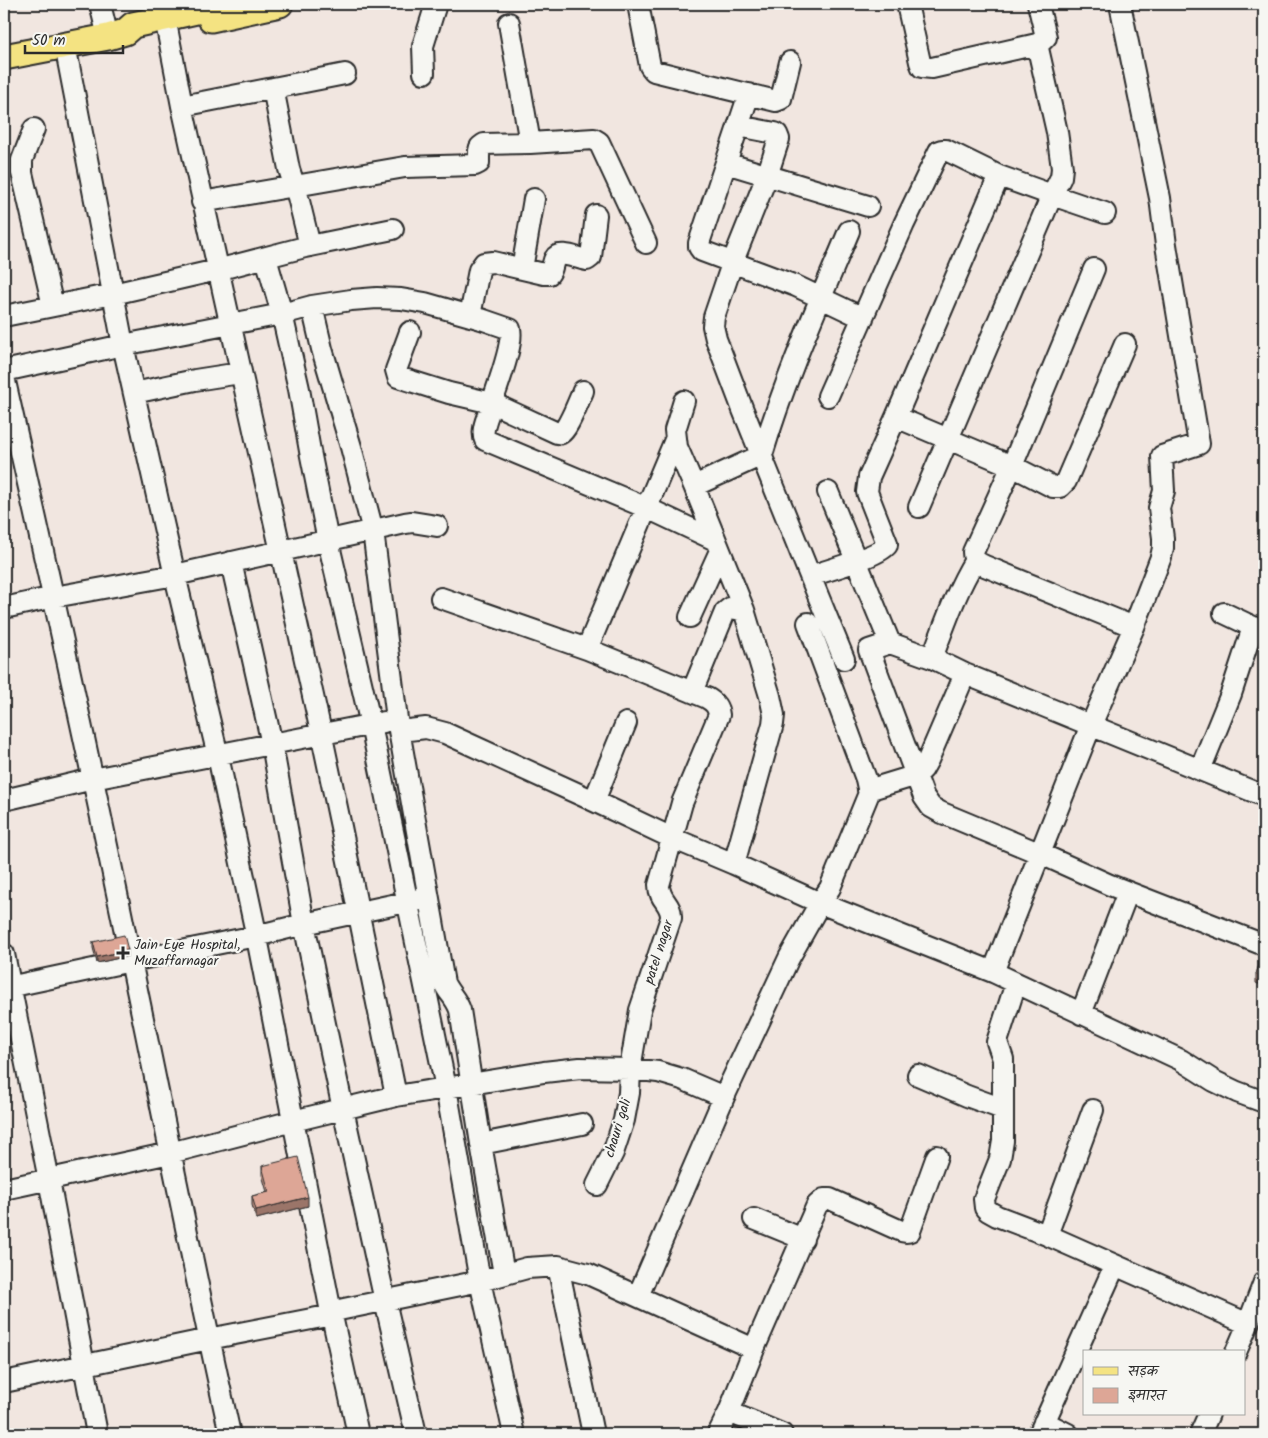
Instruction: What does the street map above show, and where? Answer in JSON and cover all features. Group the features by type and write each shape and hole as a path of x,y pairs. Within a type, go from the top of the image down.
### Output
{"main road":[{"path":"4,57 116,35 133,25 165,16 225,4"},
{"path":"165,16 280,4"}],"street":[{"path":"100,4 116,35"},
{"path":"424,73 423,46 436,4"},
{"path":"638,4 650,66 654,71 773,101 781,99 790,62"},
{"path":"907,4 920,62 922,67 926,68 1037,44 1046,37 1038,4"},
{"path":"993,972 1091,725 1134,627 1161,557 1163,538 1159,508 1164,491 1162,456 1199,444 1160,198 1120,4"},
{"path":"165,16 202,202 282,552 396,1096"},
{"path":"509,22 530,143"},
{"path":"919,508 1061,177 1062,168 1057,132 1037,44"},
{"path":"65,45 123,345 218,756 358,1434"},
{"path":"182,106 345,74"},
{"path":"273,88 289,169 310,246"},
{"path":"749,94 699,247 702,251 796,286 863,318"},
{"path":"738,126 777,134 779,139 767,176 733,261 712,326 736,393 844,659"},
{"path":"34,129 22,160 22,174 53,306"},
{"path":"202,202 405,167 475,165 479,163 481,145 594,139 600,142 646,244"},
{"path":"828,396 904,224 939,151 946,150 999,176 1105,213"},
{"path":"726,163 868,206"},
{"path":"810,576 856,561 883,550 887,546 867,492 869,476 999,176"},
{"path":"522,269 534,199"},
{"path":"470,316 479,270 484,263 492,262 549,274 557,255 562,254 587,260 591,257 596,216"},
{"path":"4,316 113,294 310,246 393,229"},
{"path":"694,486 762,455 772,420 792,366 849,231"},
{"path":"266,258 282,314 299,389 328,541 371,725 446,1088 480,1281 514,1434"},
{"path":"932,658 964,579 975,560 973,552 1012,466 1094,269"},
{"path":"4,371 123,345 282,314 312,306 377,298 425,304 509,327 511,332 506,360 483,431 485,440 646,508 718,545"},
{"path":"312,306 322,349 354,456 373,531 398,725 444,983 456,999 460,1010 504,1274"},
{"path":"410,332 396,370 398,377 449,393 492,403 560,434 564,432 582,391"},
{"path":"896,417 1012,466 1053,487 1058,487 1063,485 1124,344"},
{"path":"134,393 194,380 240,373"},
{"path":"4,377 9,422 54,597 230,1434"},
{"path":"684,402 675,430 676,447 694,486 744,610 768,688 774,715 734,864"},
{"path":"587,649 675,440"},
{"path":"828,492 890,643"},
{"path":"4,608 175,575 412,522 437,526"},
{"path":"690,617 718,545"},
{"path":"975,560 985,566 1134,627"},
{"path":"231,562 272,744 304,924 343,1109 416,1434"},
{"name":"patel nagar","path":"441,598 587,649 692,692 713,702 718,710 719,715 682,803 659,885 662,899 671,910 671,918 640,1010 630,1069"},
{"path":"692,692 725,612 730,608 744,610"},
{"path":"1200,770 1230,694 1259,629 1224,613"},
{"path":"638,1296 724,1097 789,958 830,888 866,801 868,790 866,779 808,623"},
{"path":"824,665 890,643 932,658 965,674 1264,796"},
{"path":"869,650 924,797 931,807 1128,892 1264,945"},
{"path":"868,790 917,775 923,769 965,674"},
{"path":"594,800 626,723"},
{"path":"4,800 92,779 371,725 426,728 440,732 594,800 672,838 820,903 993,972 1181,1060 1214,1081 1264,1102"},
{"path":"1081,1014 1128,892"},
{"path":"7,987 131,960 256,936 429,897"},
{"path":"4,954 7,987 49,1180 97,1434"},
{"path":"1016,983 997,1042 1003,1059 1003,1142 1000,1159 984,1200 988,1211 1248,1324"},
{"path":"4,1189 170,1153 396,1096 471,1083 580,1068 630,1069 658,1072 682,1079 724,1097"},
{"name":"chauri gali","path":"597,1185 613,1153 624,1120 629,1093 630,1069"},
{"path":"918,1075 1003,1109"},
{"path":"1047,1236 1093,1110"},
{"path":"481,1144 582,1124"},
{"path":"718,1434 817,1205 827,1199 899,1230 910,1231 937,1156"},
{"path":"754,1219 803,1239"},
{"path":"1068,1434 1041,1428 1115,1265"},
{"path":"558,1266 593,1434"},
{"path":"4,1382 332,1315 339,1310 480,1281 527,1268 558,1266 588,1274 754,1349"},
{"path":"1237,1350 1264,1282"},
{"path":"729,1412 782,1434"},
{"path":"1200,1434 1208,1416"}],"building":[{"path":"124,935 128,950 97,957 93,942"},
{"path":"1264,951 1264,977 1256,974"},
{"path":"298,1157 308,1197 256,1210 252,1196 269,1192 262,1166"}],"place":[{"name":"Jain Eye Hospital, Muzaffarnagar","path":"123,953"}]}
